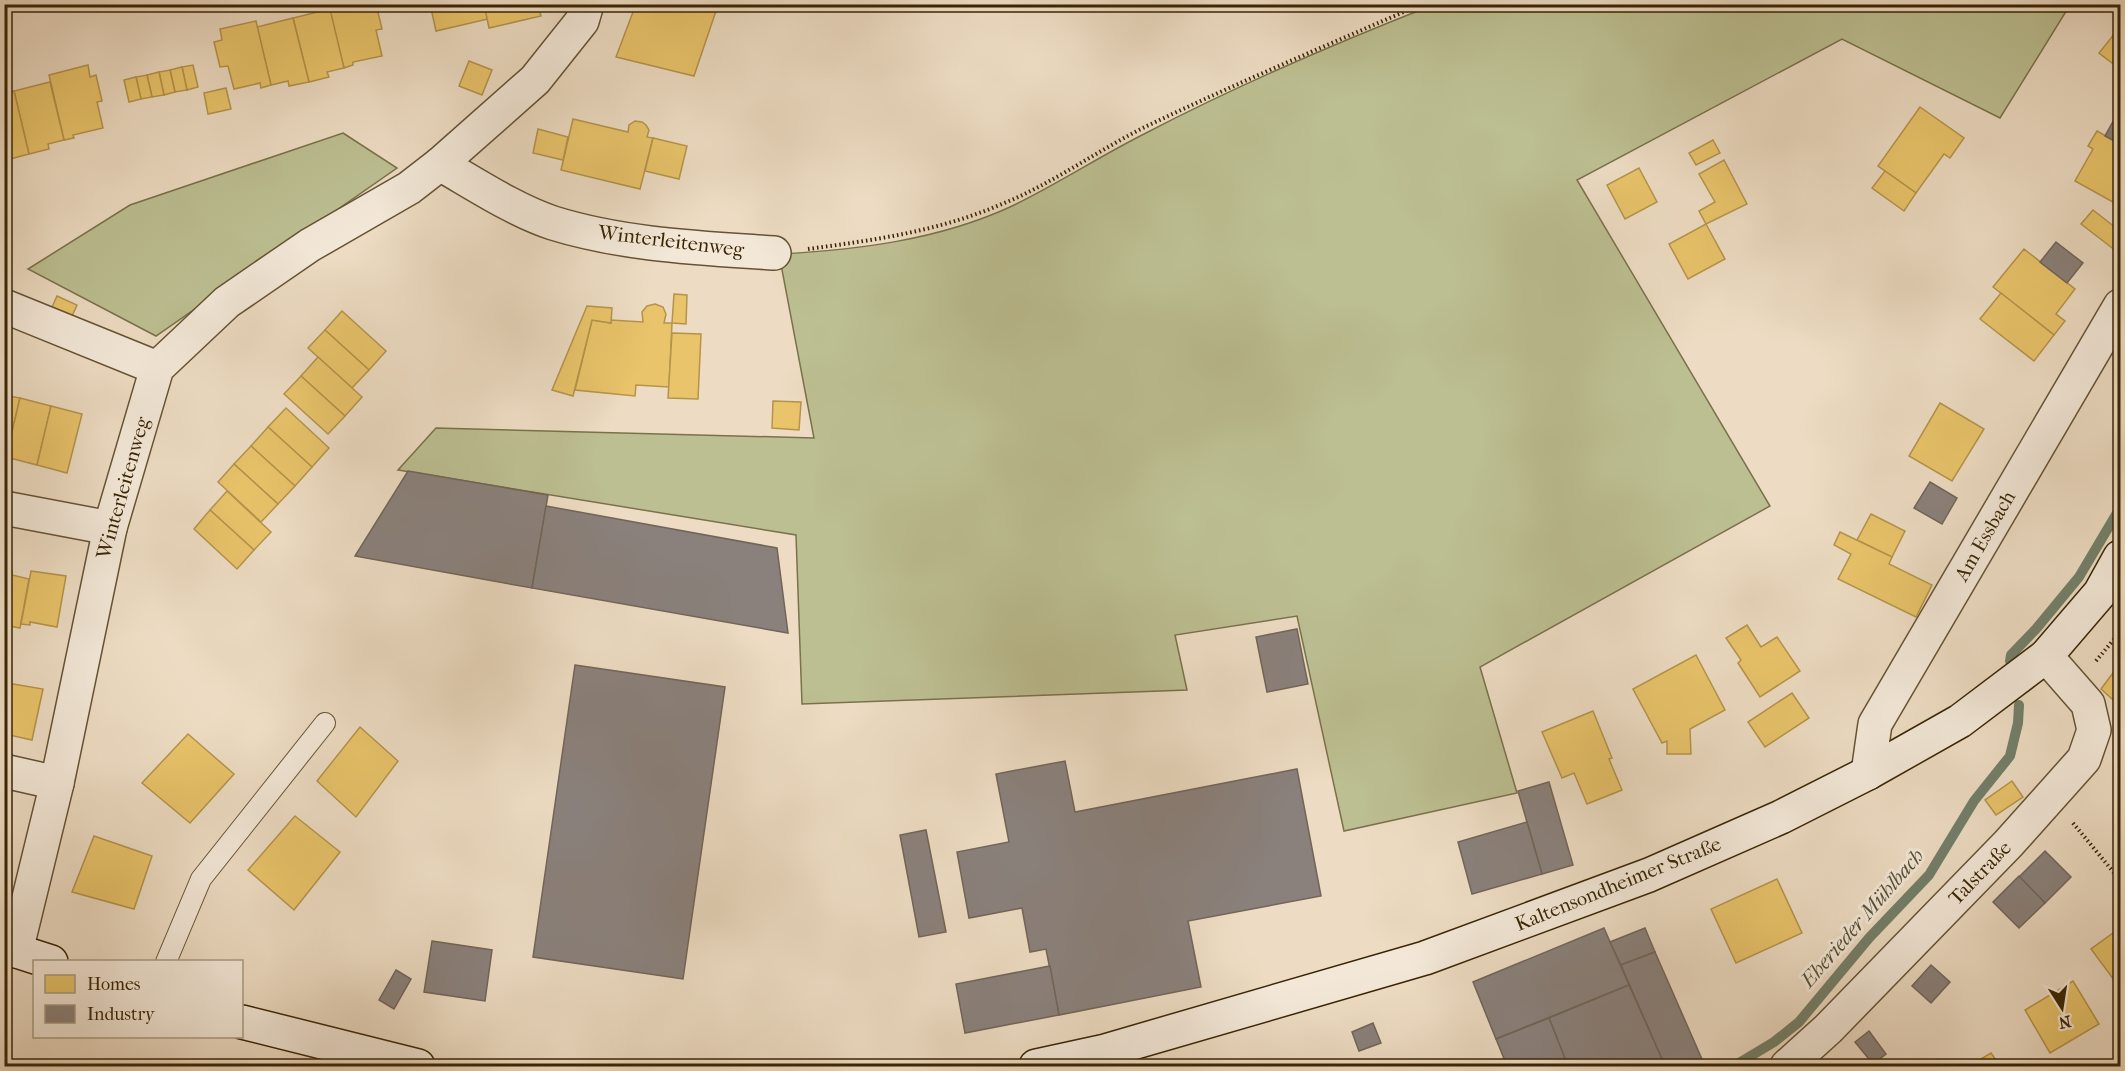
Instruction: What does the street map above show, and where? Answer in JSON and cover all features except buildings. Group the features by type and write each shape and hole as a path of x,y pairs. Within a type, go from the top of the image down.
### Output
{"street":[{"path":"4,306 157,368 227,302 310,245 409,188 440,164 535,80 582,21 588,4"},
{"name":"Winterleitenweg","path":"440,164 501,199 552,222 618,238 690,248 774,253"},
{"name":"Am Essbach","path":"1868,773 1875,724 2121,306"},
{"name":"Winterleitenweg","path":"10,949 57,783 110,528 157,368"},
{"path":"4,508 110,528"},
{"name":"Kaltensondheimer Straße","path":"1036,1066 1106,1051 1425,958 1649,875 1781,817 1868,773 1960,721 2046,656 2100,593 2121,557"},
{"name":"Talstraße","path":"1787,1066 1828,1029 2052,797 2084,759 2094,730 2088,704 2046,656"},
{"path":"4,771 57,783"},
{"path":"10,949 45,960"},
{"path":"243,1022 418,1066"}],"lane":[{"path":"167,960 201,879 325,723"}],"path":[{"path":"774,253 887,239 941,225 1003,204 1154,123 1219,92 1422,4"},
{"path":"2052,797 2121,880"}],"green space":[{"path":"1433,5 2070,5 2000,118 1842,39 1577,180 1770,506 1480,667 1517,793 1344,831 1297,616 1175,635 1187,690 802,704 796,535 398,470 436,428 814,438 779,254 838,250 897,241 954,228 983,218 1010,207 1216,98"},
{"path":"343,133 397,168 156,336 28,269 130,205"}],"waterway":[{"name":"Eherieder Mühlbach","path":"2010,661 2011,655 2079,577 2120,508"},
{"name":"Eherieder Mühlbach","path":"1734,1066 1774,1042 1799,1022 1869,938 1929,875 1974,801 2010,756 2018,723 2019,705"}]}
